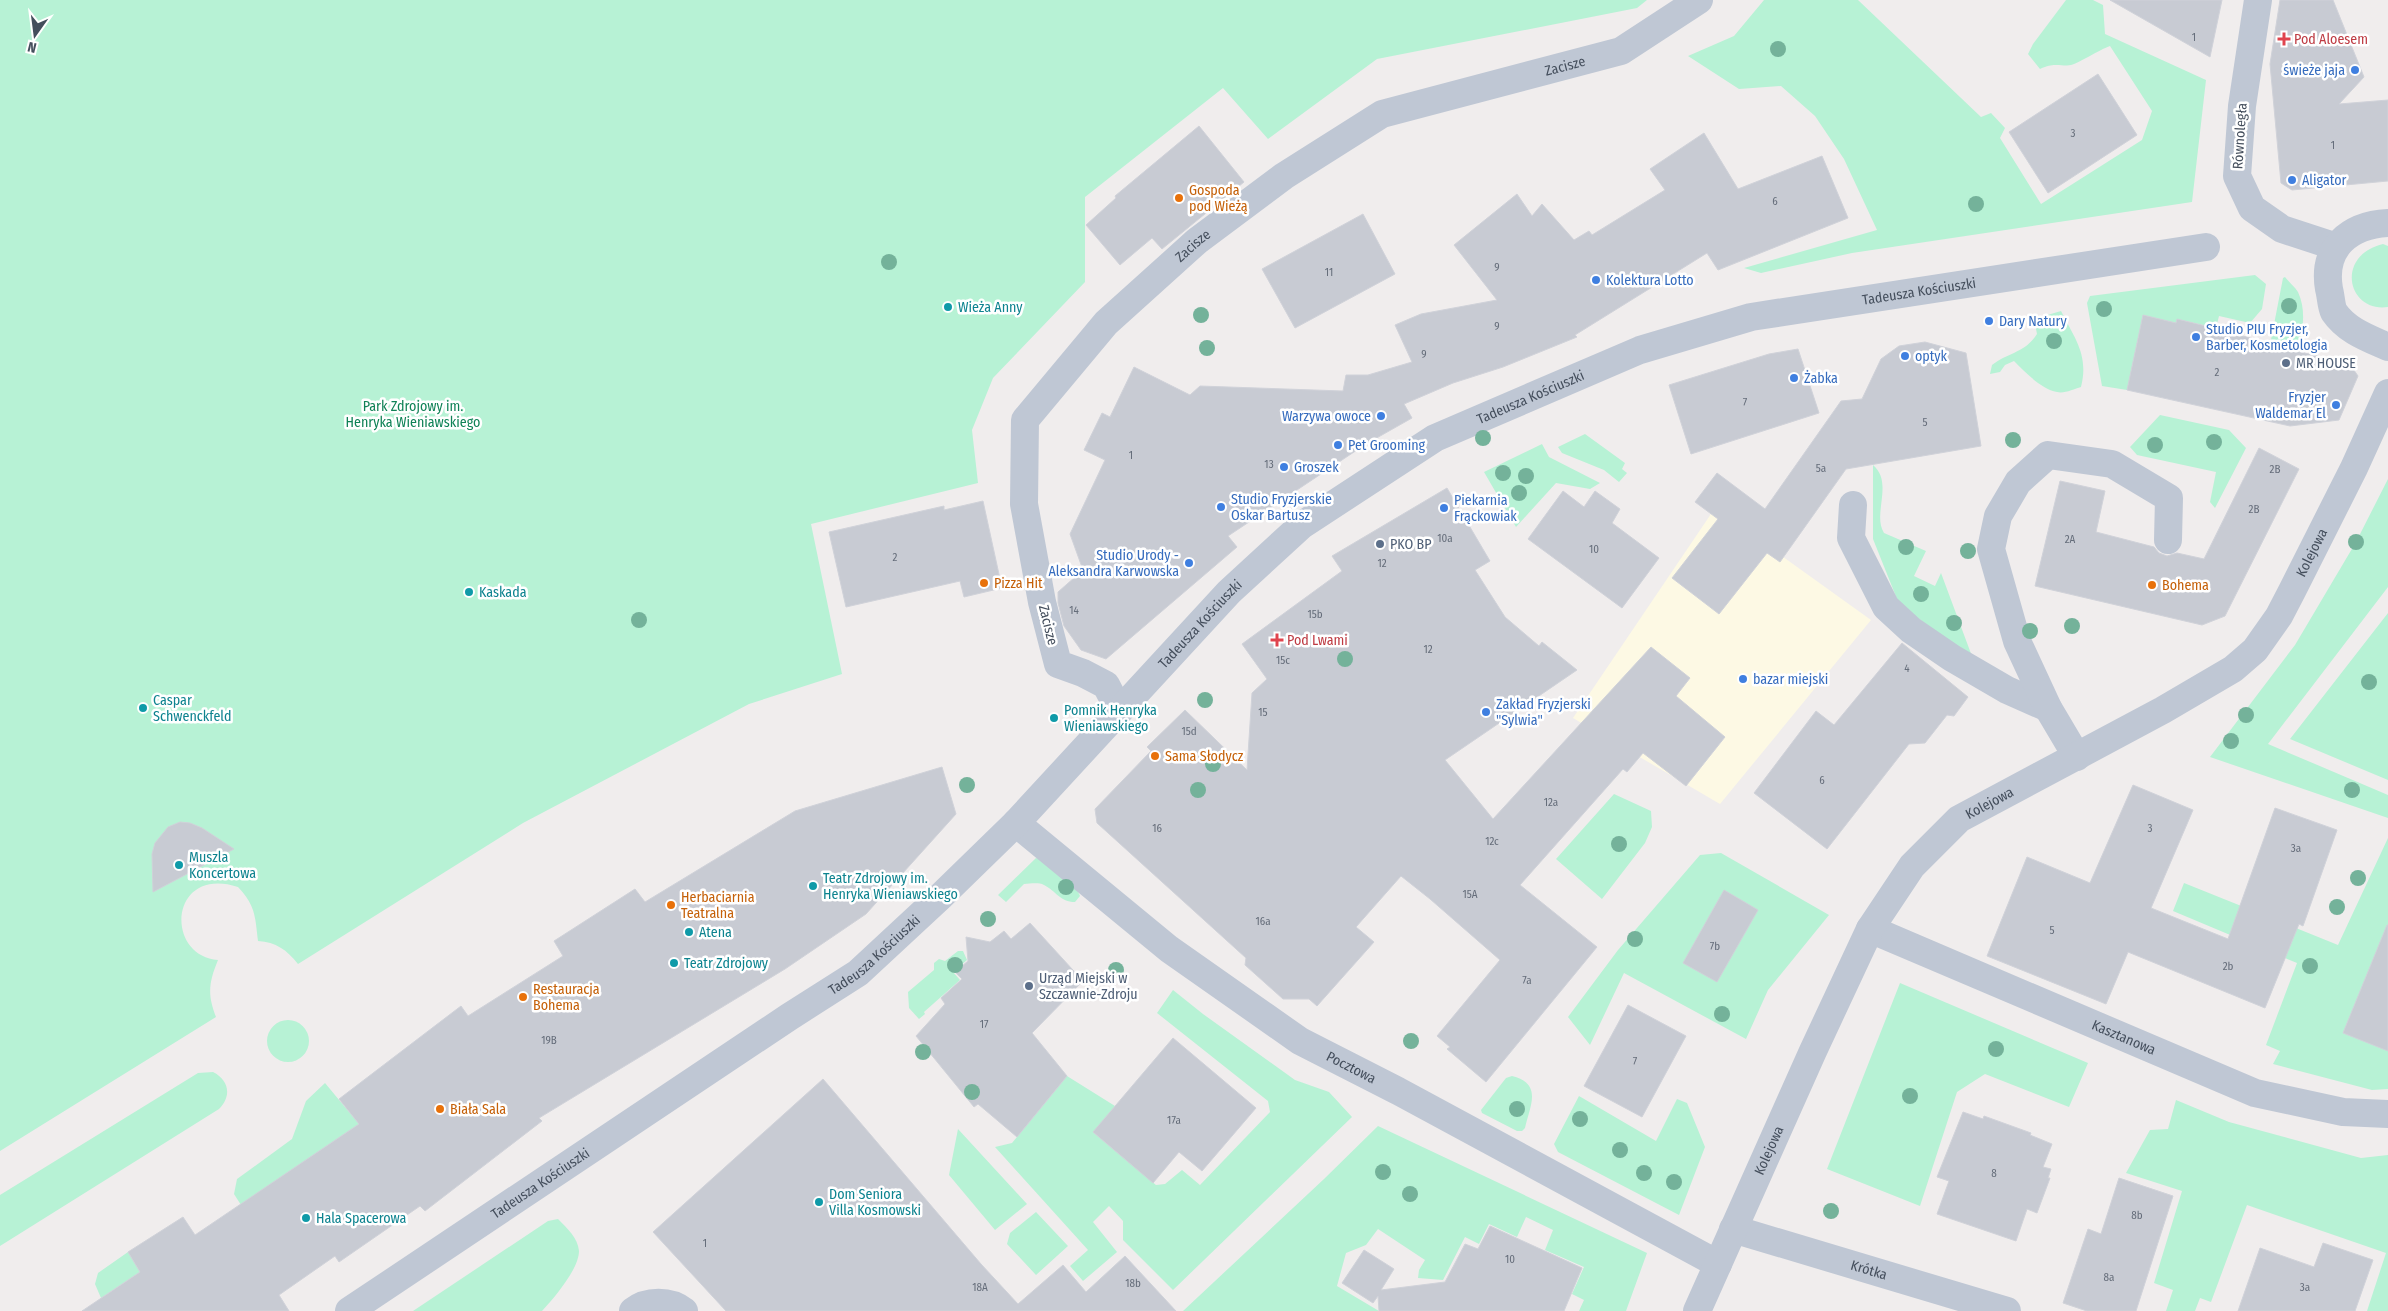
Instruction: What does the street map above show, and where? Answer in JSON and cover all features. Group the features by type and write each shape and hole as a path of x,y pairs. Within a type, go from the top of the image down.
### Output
{"street":[{"name":"Zacisze","path":"1119,710 1106,685 1083,673 1058,664 1042,602 1024,504 1025,420 1106,323 1197,241 1284,176 1382,114 1621,51 1699,0"},
{"name":"Równoległa","path":"2258,0 2242,106 2236,176 2252,208 2282,229 2334,246"},
{"path":"2388,222 2376,223 2357,230 2334,246 2327,276 2333,310 2349,328 2388,348"},
{"name":"Tadeusza Kościuszki","path":"350,1311 789,1017 858,973 1016,823 1229,592 1302,525 1436,438 1631,354 1751,317 2206,247"},
{"name":"Kolejowa","path":"1697,1311 1870,929 1912,866 1959,819 2077,757 2233,669 2255,650 2279,616 2354,468 2388,395"},
{"path":"2077,757 2048,708 2017,641 1991,550 1998,516 2018,482 2048,455 2112,464 2169,498 2168,540"},
{"path":"1853,505 1851,538 1886,607 1911,630 1952,658 2007,690 2048,708"},
{"name":"Pocztowa","path":"1016,823 1169,949 1300,1042 1398,1091 1718,1264"},
{"name":"Kasztanowa","path":"1870,929 2255,1093 2344,1112 2388,1114"},
{"name":"Krótka","path":"1733,1229 2007,1311"},
{"path":"643,1307 679,1307 684,1311"}],"shaded area":[{"path":"1715,508 1871,620 1720,804 1573,718"}],"green space":[{"name":"Park Zdrojowy im. Henryka Wieniawskiego","path":"0,0 1647,0 1637,8 1377,59 1268,139 1223,88 1085,197 1085,282 993,378 972,430 978,483 811,524 842,674 749,704 523,823 298,964 281,948 270,943 258,941 255,918 251,906 238,887 215,884 198,889 187,899 182,914 182,929 189,944 201,955 218,960 210,988 211,1001 216,1017 0,1151"},
{"path":"1764,0 1858,0 1981,117 1991,113 2005,128 2000,138 2041,204 2142,140 2152,111 2110,46 2073,64 2053,65 2040,69 2028,54 2033,44 2066,0 2093,0 2103,5 2105,34 2206,80 2192,202 1852,253 1761,273 1744,268 1877,230 1844,159 1815,116 1781,86 1739,89 1688,56 1734,36"},
{"path":"2383,244 2388,246 2388,307 2374,307 2363,301 2356,293 2352,282 2353,271 2357,260 2368,250"},
{"path":"2255,275 2266,284 2262,309 2250,323 2219,316 2216,328 2177,319 2176,323 2143,315 2127,390 2102,386 2087,303 2090,296"},
{"path":"2285,277 2298,292 2301,299 2303,322 2299,352 2270,345 2283,278"},
{"path":"2061,311 2076,339 2082,356 2083,376 2081,387 2063,392 2051,390 2034,380 2014,361 2005,365 2000,372 1990,374 1992,365 2022,349 2037,334 2034,319"},
{"path":"2160,415 2229,430 2246,448 2215,508 2210,502 2216,472 2137,455 2130,447"},
{"path":"1585,434 1625,463 1622,469 1627,473 1619,482 1604,470 1562,453 1558,447"},
{"path":"1542,444 1549,457 1600,483 1590,489 1556,483 1516,527 1484,472"},
{"path":"1873,465 1879,472 1882,481 1880,517 1884,533 1926,551 1914,576 1935,586 1941,573 1973,659 1899,604 1873,539"},
{"path":"2388,479 2388,587 2268,744 2388,795 2388,818 2210,757 2295,645 2356,542"},
{"path":"2388,613 2388,780 2290,739"},
{"path":"1614,794 1651,811 1652,827 1645,843 1602,899 1556,859"},
{"path":"2388,838 2388,1089 2372,1090 2273,1064 2280,1051 2266,1045 2297,963 2173,911 2184,883 2338,945"},
{"path":"1721,853 1829,915 1768,990 1746,1039 1624,973 1590,1045 1568,1017 1618,950 1700,855"},
{"path":"1036,858 1055,867 1068,878 1080,896 1075,902 1070,902 1058,896 1048,887 1039,884 1024,884 1006,902 998,895"},
{"path":"958,951 963,951 967,960 953,972 960,980 924,1012 925,1014 919,1019 909,1008 908,992 934,970 934,963 939,959 945,961"},
{"path":"1900,983 2088,1063 2069,1107 1985,1074 1957,1092 1920,1206 1827,1169"},
{"path":"1173,990 1203,1014 1295,1080 1329,1092 1352,1117 1173,1290 1123,1240 1123,1221 1109,1206 1093,1222 1117,1252 1083,1281 1070,1266 1088,1250 995,1147 1012,1143 1067,1076 1115,1106 1094,1133 1156,1185 1165,1184 1182,1170 1200,1185 1270,1112 1268,1101 1157,1013"},
{"path":"292,1020 300,1023 306,1029 309,1041 306,1053 300,1059 284,1062 276,1059 270,1053 267,1037 270,1029 276,1023"},
{"path":"213,1072 223,1079 227,1089 226,1099 219,1109 0,1246 0,1195 198,1073"},
{"path":"1512,1076 1528,1084 1531,1090 1531,1104 1525,1128 1522,1131 1517,1131 1482,1113 1481,1110 1506,1078"},
{"path":"325,1083 359,1124 241,1205 234,1194 237,1179 292,1139 306,1101"},
{"path":"1579,1096 1656,1141 1677,1099 1687,1103 1705,1147 1679,1215 1558,1152 1554,1144"},
{"path":"2176,1100 2229,1122 2361,1158 2388,1155 2388,1311 2367,1311 2386,1253 2247,1205 2211,1302 2200,1298 2195,1311 2166,1311 2173,1290 2154,1283 2182,1191 2126,1173 2150,1130 2168,1129"},
{"path":"1378,1126 1647,1253 1626,1311 1579,1311 1584,1300 1572,1294 1584,1267 1545,1250 1553,1230 1526,1217 1517,1237 1489,1224 1479,1244 1465,1237 1443,1280 1418,1278 1419,1270 1425,1260 1378,1229 1366,1245 1346,1253 1337,1286 1379,1311 1183,1311"},
{"path":"958,1129 1027,1204 995,1230 949,1175"},
{"path":"1036,1212 1068,1246 1036,1275 1007,1244 1010,1233"},
{"path":"558,1219 577,1242 578,1258 565,1283 542,1311 413,1311 548,1221"},
{"path":"128,1252 140,1272 101,1298 95,1284 98,1273"}],"building":[{"path":"2110,0 2222,0 2210,57"},
{"path":"2280,0 2333,0 2364,77 2339,104 2388,100 2388,181 2292,190 2281,183 2270,64"},
{"path":"2098,74 2137,135 2048,193 2009,132"},
{"path":"1199,126 1244,182 1162,249 1152,238 1120,265 1086,225 1116,198 1115,196"},
{"path":"1704,133 1738,189 1822,156 1848,218 1718,270 1707,253 1575,335 1577,337 1503,367 1453,383 1404,404 1412,418 1366,444 1228,536 1237,547 1106,659 1081,650 1064,626 1058,603 1058,592 1083,570 1070,534 1105,460 1084,450 1102,413 1110,417 1134,367 1190,395 1200,386 1343,391 1346,375 1368,375 1412,362 1395,325 1421,314 1497,300 1454,245 1517,194 1532,216 1542,204 1574,240 1589,231 1592,235 1665,190 1650,169"},
{"path":"1363,214 1395,274 1295,328 1262,269"},
{"path":"2143,315 2176,323 2177,319 2218,329 2217,331 2252,338 2251,341 2349,363 2358,376 2339,420 2290,426 2127,390"},
{"path":"1925,342 1966,353 1981,446 1846,469 1780,562 1767,553 1719,614 1672,578 1718,519 1695,502 1717,473 1765,509 1841,401 1862,399 1881,359 1899,346"},
{"path":"1798,349 1819,413 1691,454 1669,385 1769,354"},
{"path":"2259,448 2299,469 2225,616 2202,625 2035,586 2060,481 2105,491 2096,532 2154,547 2159,553 2167,556 2177,553 2204,559"},
{"path":"1447,488 1490,561 1475,570 1505,617 1539,646 1542,642 1577,670 1445,760 1493,819 1651,647 1690,678 1676,696 1725,737 1686,786 1643,753 1627,772 1623,769 1520,885 1597,947 1486,1082 1447,1049 1450,1047 1437,1036 1500,960 1401,876 1356,927 1374,942 1317,1006 1309,999 1283,999 1245,965 1246,958 1097,823 1095,809 1151,751 1147,747 1185,710 1247,770 1252,693 1267,679 1242,644 1342,571 1332,556"},
{"path":"1563,491 1584,507 1595,491 1620,509 1612,523 1659,558 1622,608 1528,539"},
{"path":"983,501 1002,588 964,597 960,581 846,607 829,532 944,506 944,510"},
{"path":"1902,643 1968,697 1954,716 1947,715 1925,743 1909,744 1827,849 1754,793 1816,711 1834,725"},
{"path":"942,767 956,814 866,914 785,969 539,1118 542,1121 425,1211 420,1206 339,1262 335,1256 279,1295 289,1311 82,1311 140,1272 128,1252 183,1217 195,1235 359,1124 339,1099 461,1006 468,1016 563,956 554,941 635,889 645,902 795,811"},
{"path":"2133,785 2193,810 2151,908 2228,939 2275,808 2337,830 2303,926 2299,924 2265,1008 2128,952 2106,1004 1987,956 2027,857 2090,883"},
{"name":"Muszla Koncertowa","path":"180,822 190,823 202,828 234,849 153,892 152,854 155,843 168,827"},
{"path":"1724,890 1758,910 1717,982 1683,963"},
{"path":"1030,923 1083,981 1032,1033 1067,1076 1017,1137 978,1104 974,1107 916,1036 945,1004 941,998 962,979 955,972 968,961 966,937 990,942 1004,931 1011,939"},
{"path":"2388,925 2388,1051 2343,1033"},
{"path":"1628,1005 1686,1036 1642,1117 1584,1086"},
{"path":"1173,1038 1256,1108 1202,1171 1179,1152 1153,1183 1093,1132"},
{"path":"823,1079 981,1264 1018,1304 1063,1265 1086,1292 1125,1256 1176,1311 726,1311 653,1232"},
{"path":"1963,1112 1983,1119 1984,1116 2031,1133 2030,1135 2052,1144 2043,1167 2051,1169 2048,1178 2050,1178 2037,1213 2027,1209 2016,1241 1937,1214 1949,1181 1937,1177"},
{"path":"2119,1178 2173,1196 2136,1311 2087,1311 2063,1303 2088,1229 2101,1234"},
{"path":"1490,1226 1582,1268 1564,1311 1379,1311 1378,1296 1373,1303 1342,1283 1364,1250 1394,1269 1381,1290 1445,1282 1465,1244 1478,1249"},
{"path":"2323,1243 2373,1260 2355,1311 2238,1311 2260,1248 2314,1267"}],"place":[{"name":"Pod Aloesem","path":"2284,39"},
{"name":"świeże jaja","path":"2355,70"},
{"name":"Aligator","path":"2292,180"},
{"name":"Gospoda pod Wieżą","path":"1179,198"},
{"name":"Kolektura Lotto","path":"1596,280"},
{"name":"Wieża Anny","path":"948,307"},
{"name":"Dary Natury","path":"1989,321"},
{"name":"Studio PIU Fryzjer, Barber, Kosmetologia","path":"2196,337"},
{"name":"optyk","path":"1905,356"},
{"name":"MR HOUSE","path":"2286,363"},
{"name":"Żabka","path":"1794,378"},
{"name":"Fryzjer Waldemar El","path":"2336,405"},
{"name":"Warzywa owoce","path":"1381,416"},
{"name":"Pet Grooming","path":"1338,445"},
{"name":"Groszek","path":"1284,467"},
{"name":"Studio Fryzjerskie Oskar Bartusz","path":"1221,507"},
{"name":"Piekarnia Frąckowiak","path":"1444,508"},
{"name":"PKO BP","path":"1380,544"},
{"name":"Studio Urody - Aleksandra Karwowska","path":"1189,563"},
{"name":"Pizza Hit","path":"984,583"},
{"name":"Bohema","path":"2152,585"},
{"name":"Kaskada","path":"469,592"},
{"name":"Pod Lwami","path":"1277,640"},
{"name":"bazar miejski","path":"1743,679"},
{"name":"Caspar Schwenckfeld","path":"143,708"},
{"name":"Zakład Fryzjerski \"Sylwia\"","path":"1486,712"},
{"name":"Pomnik Henryka Wieniawskiego","path":"1054,718"},
{"name":"Sama Słodycz","path":"1155,756"},
{"name":"Muszla Koncertowa","path":"179,865"},
{"name":"Teatr Zdrojowy im. Henryka Wieniawskiego","path":"813,886"},
{"name":"Herbaciarnia Teatralna","path":"671,905"},
{"name":"Atena","path":"689,932"},
{"name":"Teatr Zdrojowy","path":"674,963"},
{"name":"Urząd Miejski w Szczawnie-Zdroju","path":"1029,986"},
{"name":"Restauracja Bohema","path":"523,997"},
{"name":"Biała Sala","path":"440,1109"},
{"name":"Dom Seniora Villa Kosmowski","path":"819,1202"},
{"name":"Hala Spacerowa","path":"306,1218"}]}
